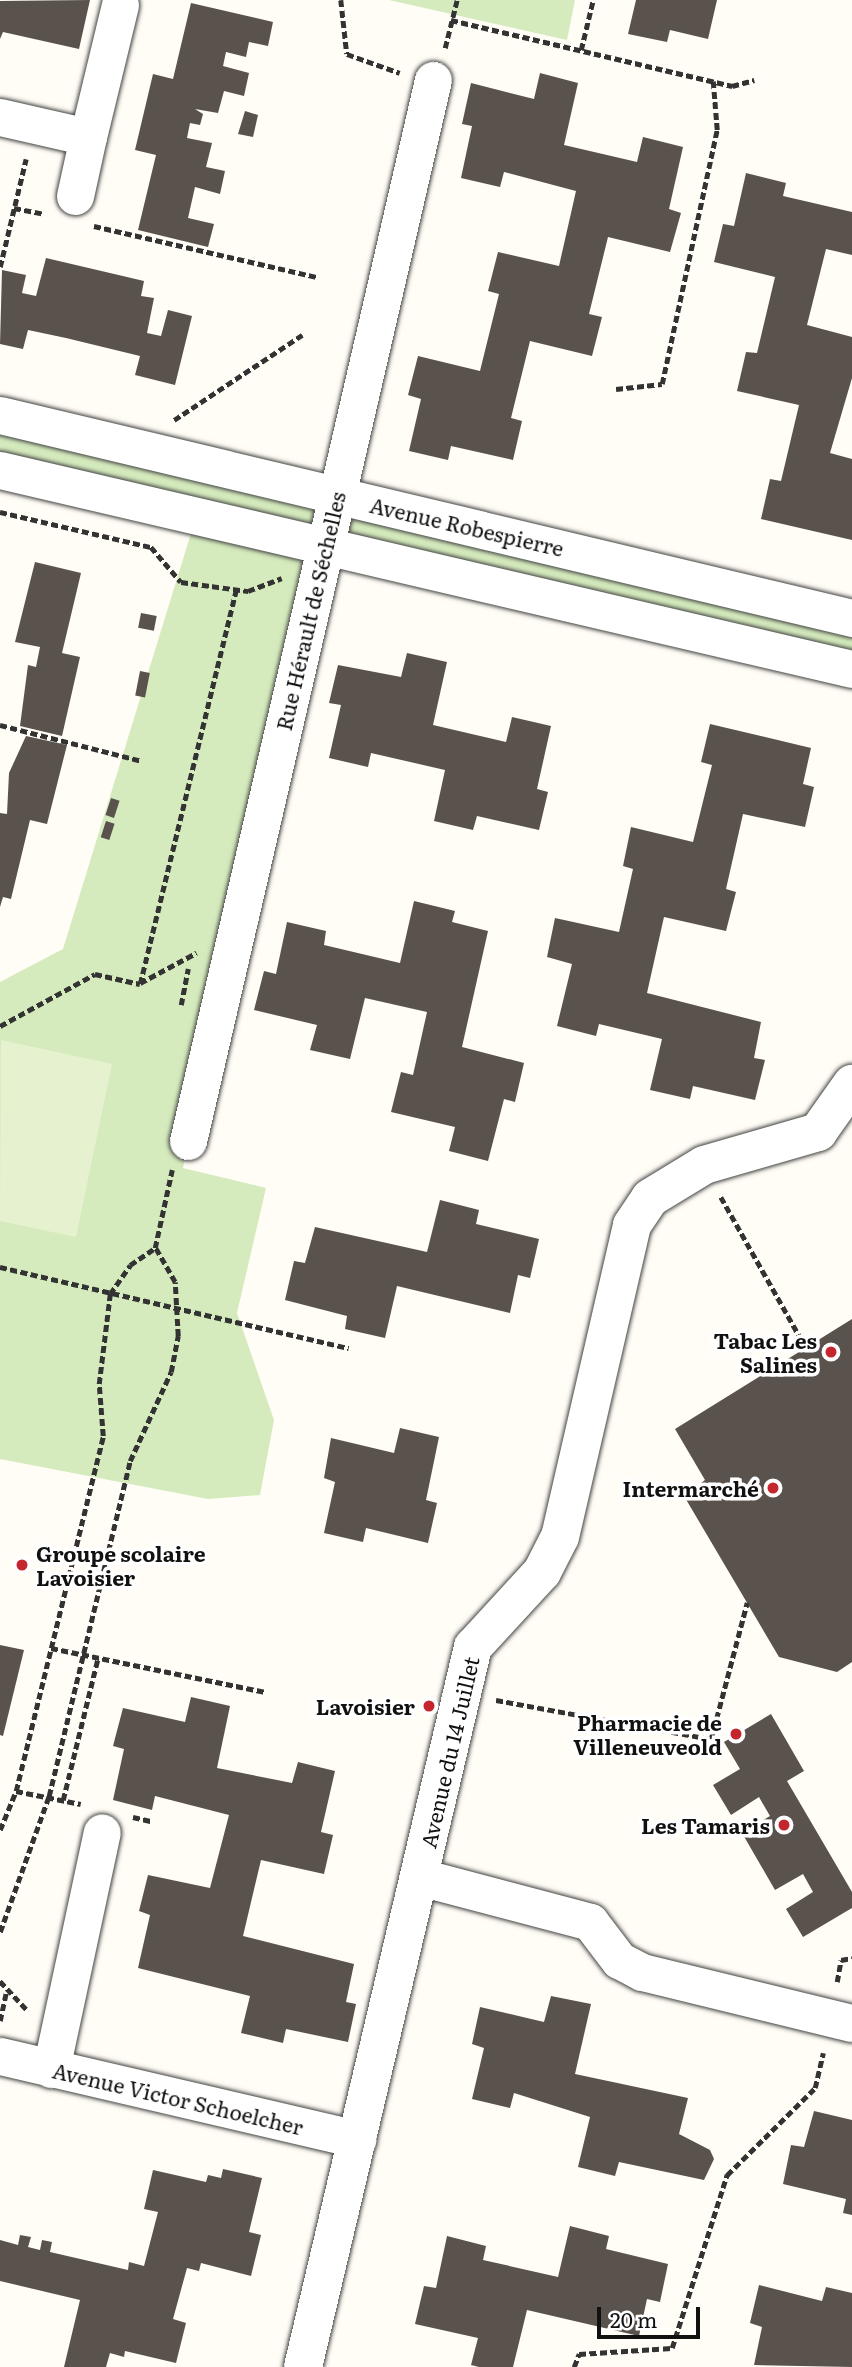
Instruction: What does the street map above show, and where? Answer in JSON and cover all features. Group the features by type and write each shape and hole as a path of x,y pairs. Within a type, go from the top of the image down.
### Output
{"street":[{"path":"70,212 120,5"},
{"name":"Rue Hérault de Séchelles","path":"181,1149 230,959 433,80"},
{"path":"17,121 88,137"},
{"name":"Avenue Robespierre","path":"0,415 852,618"},
{"path":"0,470 852,669"},
{"name":"Avenue du 14 Juillet","path":"303,2367 473,1647 542,1572 560,1537 632,1225 650,1198 704,1166 818,1132 852,1084"},
{"path":"51,2069 102,1832"},
{"path":"420,1877 590,1922 619,1960 642,1972 841,2021"},
{"name":"Avenue Victor Schoelcher","path":"0,2056 357,2139"}],"path":[{"path":"341,0 347,54 433,80 457,0"},
{"path":"582,50 593,0"},
{"path":"451,20 732,86 754,80"},
{"path":"616,389 663,384 717,130 713,81"},
{"path":"0,267 14,208 17,121"},
{"path":"14,208 70,212 317,277"},
{"path":"167,424 302,335"},
{"path":"0,512 151,547 181,582 236,589 289,575 286,588"},
{"path":"140,984 236,589"},
{"path":"0,725 142,761"},
{"path":"181,1010 196,939"},
{"path":"0,1026 95,974 140,984 192,952 230,959"},
{"path":"0,1830 16,1791 103,1436 99,1384 110,1294 130,1265 155,1248 181,1149"},
{"path":"704,1166 806,1348"},
{"path":"0,1932 49,1796 130,1461 171,1372 177,1309 174,1282 155,1248"},
{"path":"0,1267 349,1348"},
{"path":"461,1694 711,1739 747,1602"},
{"path":"51,1648 266,1692"},
{"path":"63,1800 97,1657"},
{"path":"0,2021 6,1992"},
{"path":"574,2367 579,2354 672,2348 727,2175 815,2088 841,2021"}],"green space":[{"path":"389,0 575,0 567,40"},
{"path":"0,416 852,618 852,669 315,544 183,1168 266,1188 237,1313 274,1420 260,1495 208,1499 0,1459 0,982 63,949 196,517 0,470"},
{"path":"1,1040 112,1064 76,1237 0,1221"}],"building":[{"path":"90,0 79,49 3,32 0,39 0,1"},
{"path":"636,0 717,0 708,39 670,30 667,42 628,34"},
{"path":"191,3 273,22 268,46 249,42 246,57 226,52 223,66 249,73 244,96 224,91 218,113 195,109 203,114 200,125 190,123 187,138 212,143 206,167 225,171 220,194 195,187 188,218 214,224 208,247 138,230 156,155 135,150 153,74 173,79"},
{"path":"540,73 578,83 564,145 637,162 643,137 683,147 669,209 681,213 670,252 608,237 589,314 602,317 592,356 530,341 511,418 522,421 513,460 451,446 448,460 409,451 421,399 408,395 418,356 480,371 499,294 488,291 498,252 559,266 576,191 504,172 500,187 461,178 472,126 462,124 471,83 534,99"},
{"path":"245,111 258,115 253,137 238,134"},
{"path":"746,173 786,183 783,196 852,212 852,255 826,249 807,325 852,337 852,378 830,453 852,459 852,540 761,519 770,479 781,481 799,405 737,391 746,352 757,353 775,277 714,262 723,224 734,226"},
{"path":"46,258 144,281 141,296 154,298 147,333 161,336 168,310 192,316 175,385 135,375 140,356 66,338 28,330 23,349 0,344 2,270 26,275 22,293 36,296"},
{"path":"35,562 81,573 62,653 80,657 62,736 20,726 28,665 36,667 40,647 15,642"},
{"path":"141,613 157,616 154,631 138,628"},
{"path":"407,653 447,662 433,725 506,742 512,717 551,726 537,789 548,792 539,830 477,816 473,830 434,821 445,770 371,753 368,767 329,758 341,705 329,703 338,665 401,677"},
{"path":"140,671 150,673 145,697 135,696"},
{"path":"710,724 811,748 803,784 814,787 805,827 743,814 726,889 736,892 726,931 664,917 647,993 761,1022 754,1058 765,1060 755,1100 693,1086 690,1099 650,1090 662,1039 599,1024 596,1036 557,1026 572,964 547,957 555,918 619,932 633,869 623,866 631,827 693,842 712,765 701,762"},
{"path":"26,736 67,745 47,824 30,820 11,899 3,897 0,907 0,813 7,814 9,773"},
{"path":"111,798 120,801 114,818 105,815"},
{"path":"106,821 115,824 109,840 101,837"},
{"path":"414,901 455,911 452,922 488,931 462,1047 524,1063 515,1102 504,1099 488,1161 449,1151 455,1127 391,1112 401,1072 413,1075 427,1012 365,998 350,1059 310,1050 317,1025 254,1010 264,971 276,974 287,922 326,931 324,945 400,963"},
{"path":"440,1200 479,1210 476,1224 539,1239 530,1278 518,1275 510,1313 397,1286 385,1338 345,1329 347,1316 285,1300 294,1261 305,1263 315,1227 427,1252"},
{"name":"Intermarché","path":"852,1319 852,1662 837,1672 779,1657 684,1496 705,1480 675,1429"},
{"path":"400,1428 439,1437 426,1500 437,1503 428,1543 366,1528 363,1542 324,1533 335,1482 324,1478 331,1438 394,1453"},
{"path":"0,1645 24,1650 3,1736 0,1735"},
{"path":"191,1697 230,1706 217,1768 292,1783 298,1762 335,1771 321,1832 333,1835 324,1874 261,1860 243,1936 354,1964 346,2002 356,2004 348,2042 286,2029 283,2043 241,2033 250,1996 138,1968 150,1915 139,1911 148,1875 210,1888 229,1815 155,1796 152,1810 113,1800 124,1749 113,1746 123,1708 185,1722"},
{"name":"Les Tamaris","path":"771,1714 804,1771 787,1781 852,1892 852,1908 803,1937 786,1909 813,1892 803,1874 775,1890 742,1833 770,1816 759,1797 731,1815 713,1785 740,1769 724,1742"},
{"path":"551,1996 591,2004 575,2074 688,2098 679,2134 710,2150 714,2159 704,2180 619,2162 615,2176 578,2167 590,2117 514,2093 510,2108 472,2099 484,2048 472,2044 480,2007 544,2022"},
{"path":"814,2111 852,2120 852,2215 843,2213 846,2199 783,2184 791,2145 804,2147"},
{"path":"223,2169 262,2178 249,2232 261,2235 251,2276 201,2263 199,2271 187,2268 173,2319 186,2323 176,2363 125,2351 124,2357 110,2353 106,2367 64,2367 80,2300 0,2281 0,2240 18,2245 20,2235 31,2237 28,2247 40,2250 42,2240 52,2242 50,2252 128,2270 129,2262 144,2266 158,2212 144,2209 153,2170 206,2182 208,2175 221,2178"},
{"path":"570,2226 609,2236 606,2249 668,2264 660,2302 647,2299 639,2336 527,2310 513,2367 479,2367 471,2365 478,2338 415,2324 424,2286 436,2288 447,2236 486,2246 483,2260 558,2277"},
{"path":"759,2285 822,2301 826,2287 852,2293 852,2367 754,2365 762,2327 750,2323"}],"place":[{"name":"Tabac Les Salines","path":"831,1352"},
{"name":"Intermarché","path":"773,1488"},
{"name":"Groupe scolaire Lavoisier","path":"22,1565"},
{"name":"Lavoisier","path":"429,1706"},
{"name":"Pharmacie de Villeneuveold","path":"736,1734"},
{"name":"Les Tamaris","path":"784,1825"}]}
